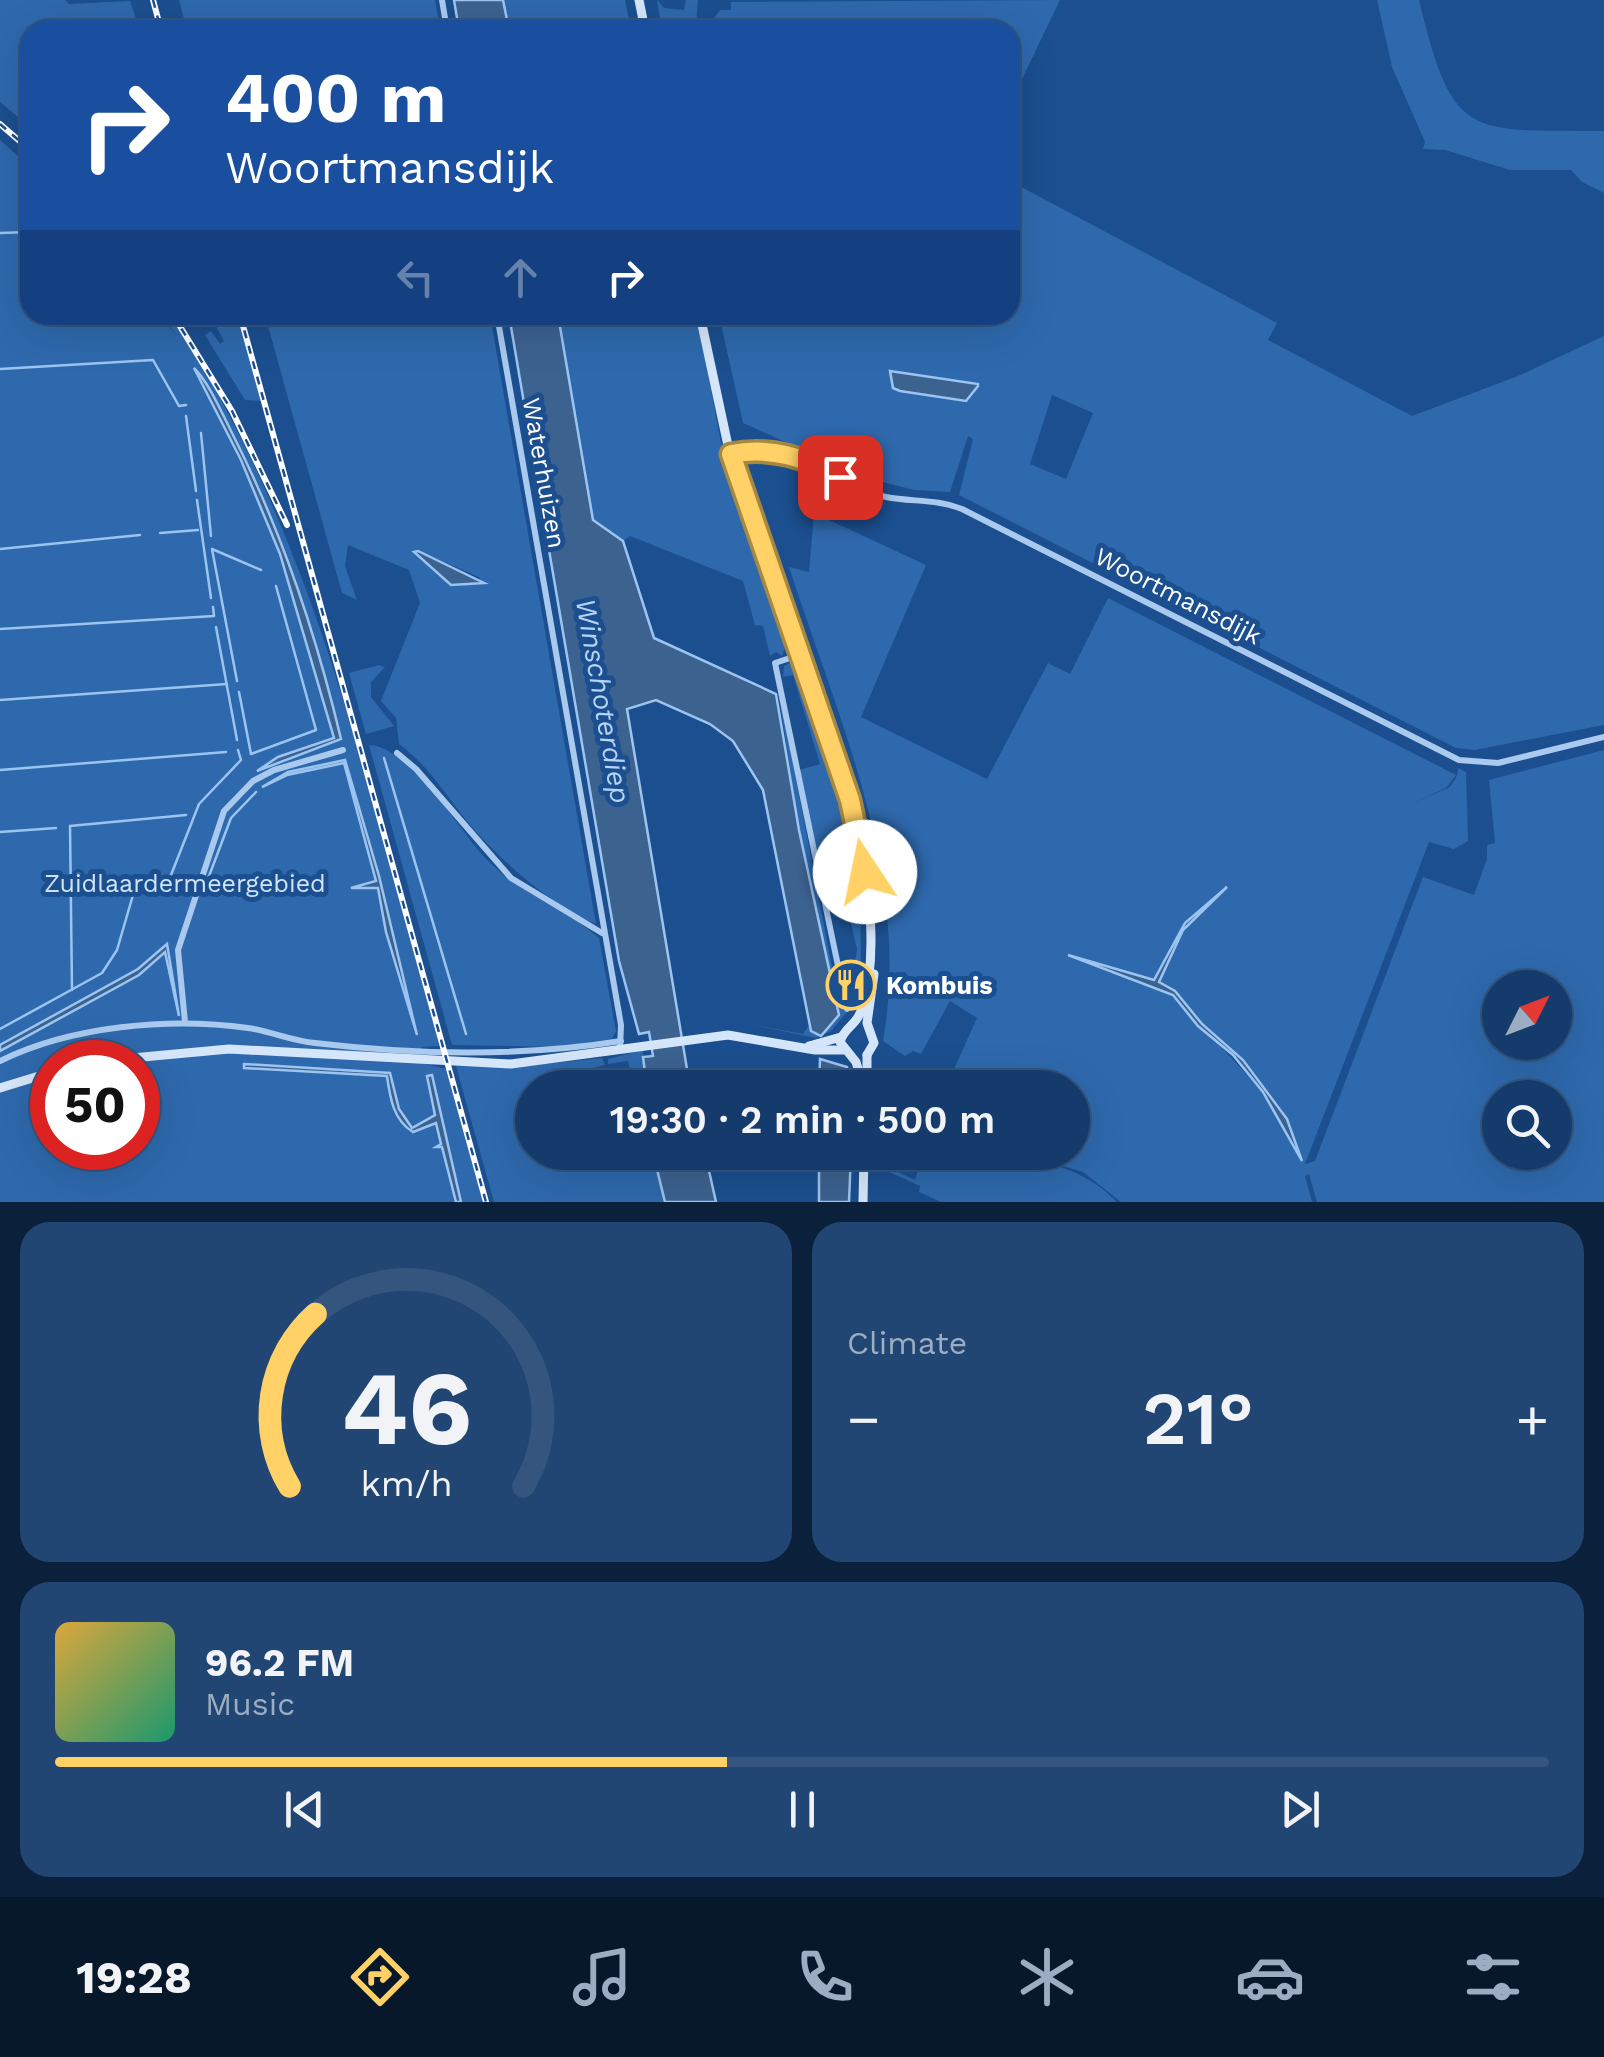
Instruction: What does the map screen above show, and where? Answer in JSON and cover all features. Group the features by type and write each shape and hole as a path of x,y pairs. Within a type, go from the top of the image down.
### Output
{"main road":[{"path":"702,325 731,454 853,813 865,872 874,972 868,1029 874,1043 867,1055 867,1070"},
{"path":"807,1047 841,1036 854,1026 868,975 870,932"},
{"path":"854,1026 868,1029"},
{"path":"160,1055 228,1049 511,1064 621,1046 738,1035 843,1050 854,1058 859,1070"},
{"path":"841,1036 843,1050"},
{"path":"854,1058 867,1055"},
{"path":"0,1088 30,1079"},
{"path":"863,1202 864,1170"}],"street":[{"name":"Waterhuizen","path":"498,325 621,1046"},
{"name":"Woortmansdijk","path":"731,454 753,451 796,456 887,497 935,500 962,509 1459,760 1498,763 1604,737"},
{"path":"799,655 775,663 846,1008"},
{"path":"185,1022 178,950 224,811 252,782 274,770 343,750"},
{"path":"397,753 416,769 511,878 603,934"},
{"path":"836,972 868,975"},
{"path":"0,1060 39,1043 185,1022 252,1028 312,1043 474,1052 621,1046"}],"green space":[{"path":"0,0 65,0 69,4 130,1 137,20 20,20 20,119 0,102"},
{"path":"179,0 435,0 438,20 184,20"},
{"path":"503,0 625,0 629,20 507,20"},
{"path":"657,0 664,8 684,10 686,0 698,0 696,20 660,20"},
{"path":"1060,0 1020,83 1020,20 713,20 720,10 731,10 731,2"},
{"path":"1377,0 1419,0 1443,80 1457,103 1473,118 1522,130 1604,131 1604,193 1582,182 1571,170 1510,170 1445,150 1423,149 1425,142 1392,67"},
{"name":"Zuidlaardermeergebied","path":"0,140 20,158 20,325 168,325 176,335 169,325 176,325 220,397 262,482 330,659 384,841 439,1046 421,1047 426,1064 446,1069 483,1202 0,1202","holes":["242,456 259,487 300,595 340,742 289,570","343,761 379,876 418,1034"]},
{"path":"1020,186 1277,323 1268,340 1412,416 1518,376 1604,336 1604,725 1475,750 1456,748 959,495 973,439 968,436 950,492 914,490 867,478 743,423 721,325 1020,325","holes":["1052,395 1093,413 1066,479 1030,464"]},
{"path":"215,325 246,325 266,401 245,400 205,335 211,331 220,344 224,341"},
{"path":"268,325 492,325 596,924 541,892 505,861 474,830 426,768 399,744 396,718 381,701 420,603 409,570 348,545 345,566 357,600 342,593","holes":["414,552 479,577 482,584 451,585"]},
{"path":"560,325 699,325 721,443 754,526 788,639 782,656 776,652 770,656 763,626 755,625 743,581 630,536 623,541 593,520"},
{"path":"814,513 926,565 861,717 987,779 1048,663 1070,674 1108,598 1456,775 1446,788 1408,805 1448,788 1455,779 1458,768 1466,772 1468,841 1454,849 1429,842 1305,1164 1315,1161 1423,877 1474,895 1487,859 1487,845 1495,843 1489,780 1604,750 1604,1202 1317,1202 1309,1174 1305,1176 1312,1202 1121,1202 1076,1170 1090,1170 1090,1070 954,1070 977,1018 950,1001 921,1054 913,1051 905,1056 883,1041 889,980 888,920 879,860 848,742 789,567 809,572","holes":["1226,887 1183,930 1159,983 1178,997 1263,1085 1287,1120 1300,1159 1263,1092 1173,995 1068,956 1154,980 1185,923"]},
{"path":"790,663 807,690 847,809 860,876 861,971 854,969 857,949 837,863 817,866 799,770 820,764 793,675 783,677 784,666"},
{"path":"385,667 371,682 371,697 394,726 366,734 349,673"},
{"path":"775,669 831,962 841,1008 847,1012 831,1031 821,1035 839,1015 799,830"},
{"path":"369,745 383,748 414,771 479,851 507,878 599,938 616,1031 612,1039 557,1047 452,1045"},
{"path":"749,1024 803,1034 809,1025 821,1036 816,1038"},
{"path":"643,1050 645,1070 630,1070 628,1061 608,1064 608,1059"},
{"path":"602,1058 605,1065 584,1070 515,1070 515,1170 657,1170 665,1202 494,1202 456,1066 516,1067"},
{"path":"885,1170 915,1180 918,1170 1067,1170 1097,1185 1117,1202 941,1202 919,1192 920,1186"}],"water":[{"path":"454,0 503,0 507,20 457,20"},
{"name":"Winschoterdiep","path":"511,325 560,325 593,520 623,541 654,638 776,694 799,830 839,1015 821,1036 811,1031 763,790 733,741 710,724 656,700 627,709 687,1070 645,1070 643,1057 653,1056 649,1032 639,1034 619,961"},
{"path":"194,368 205,381 250,469 281,544 320,660 341,739 257,771 278,757 334,738 280,554 241,460"},
{"path":"890,371 978,386 966,401 900,391 893,388"},
{"path":"414,552 484,583 451,585"},
{"path":"345,760 379,876 417,1035 386,932 378,888 351,888 376,881 344,763 287,775 262,787 288,772"},
{"path":"1227,887 1183,930 1159,982 1175,991 1202,1024 1243,1060 1287,1119 1302,1161 1263,1092 1233,1055 1198,1026 1173,995 1068,955 1154,980 1185,923"},
{"path":"167,944 179,1016 165,952 139,975 0,1051 0,1045 138,969"},
{"path":"820,1059 848,1070 820,1070"},
{"path":"244,1064 390,1073 399,1109 412,1128 435,1115 427,1076 432,1075 461,1202 456,1202 442,1147 436,1147 441,1144 436,1123 413,1132 406,1127 394,1107 387,1076 244,1068"},
{"path":"657,1170 709,1170 716,1202 665,1202"},
{"path":"819,1170 850,1170 849,1202 819,1202"}],"waterway":[{"path":"0,233 20,232"},
{"path":"0,369 153,360 179,406 186,405"},
{"path":"186,416 196,491"},
{"path":"201,433 211,536"},
{"path":"197,500 211,598"},
{"path":"160,533 198,530"},
{"path":"0,549 140,535"},
{"path":"237,681 212,549 261,570"},
{"path":"239,692 251,754 316,730 276,586"},
{"path":"0,629 214,616 213,607"},
{"path":"216,627 237,740"},
{"path":"0,700 227,684"},
{"path":"135,891 149,877 171,875 199,804 241,760 238,750"},
{"path":"0,770 226,752"},
{"path":"384,758 466,1034"},
{"path":"206,884 231,818 256,792"},
{"path":"72,990 70,826 186,815"},
{"path":"0,832 56,828"},
{"path":"0,1029 102,973 117,950 133,895"}],"railway":[{"path":"153,0 158,20"},
{"path":"0,124 20,141"},
{"path":"179,325 232,411 287,525"},
{"path":"243,325 486,1202"}],"place":[{"name":"Kombuis","path":"851,985"}],"route":[{"path":"840,477 796,456 753,451 731,454 850,800 865,872"}]}
